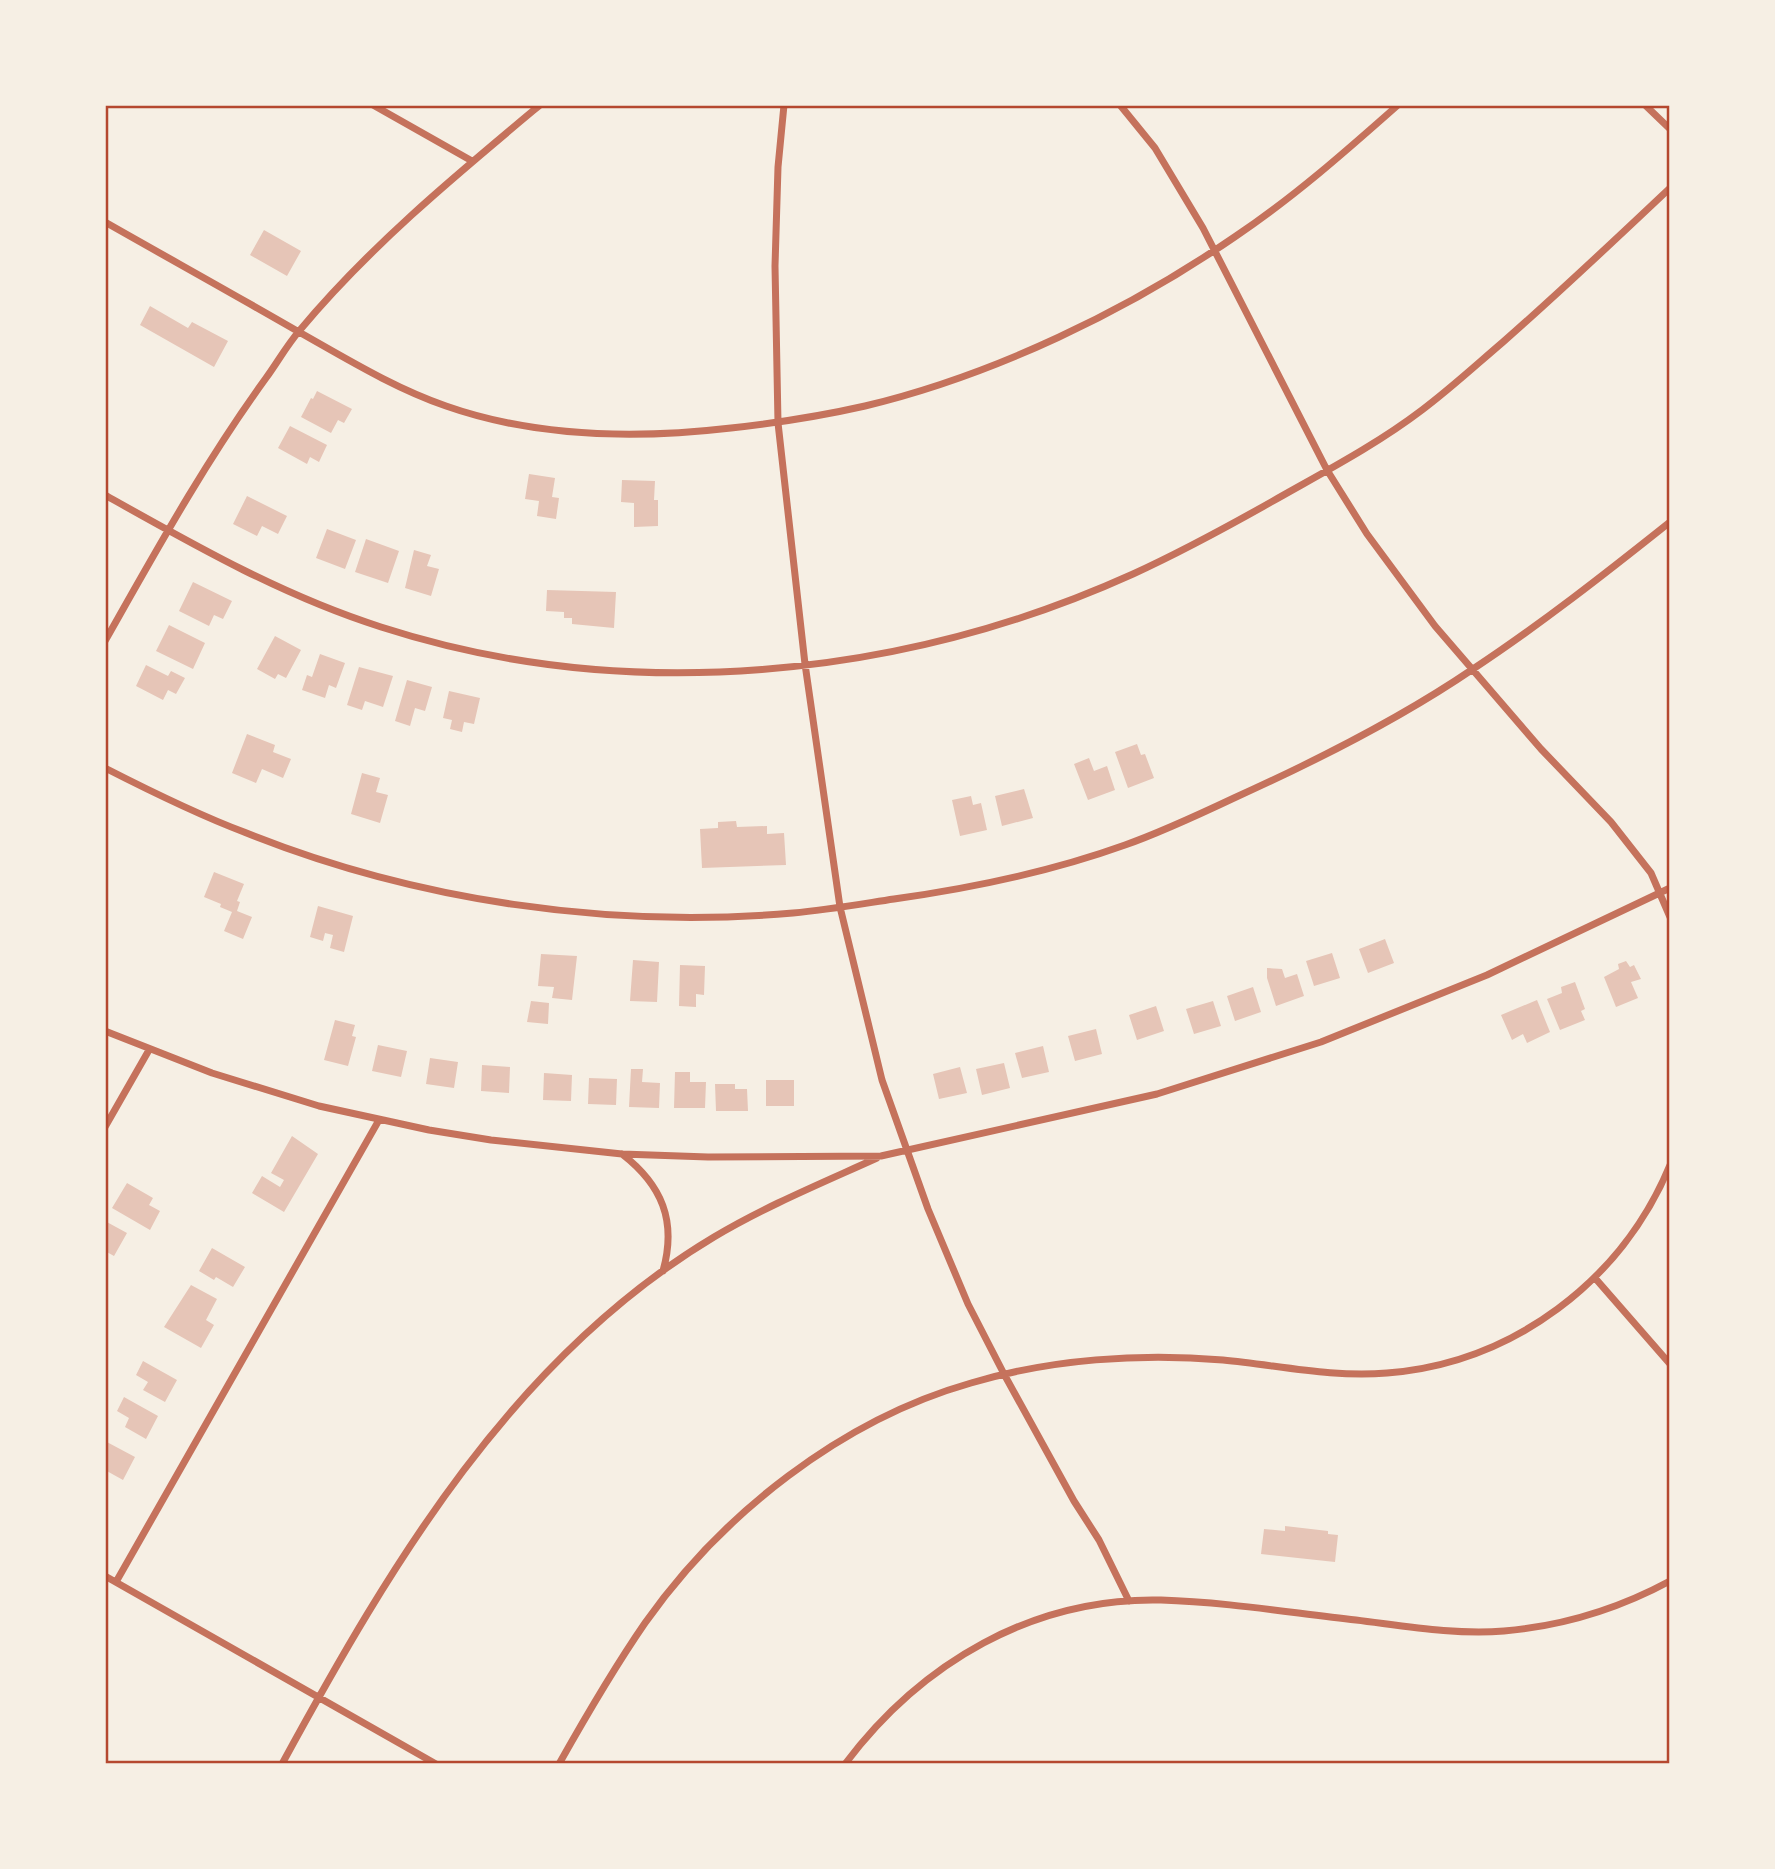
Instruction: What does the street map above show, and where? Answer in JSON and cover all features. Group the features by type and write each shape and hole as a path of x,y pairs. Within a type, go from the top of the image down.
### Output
{"street":[{"path":"373,105 472,161"},
{"path":"105,641 234,422 299,331 360,265 426,201 540,105"},
{"path":"784,105 778,167 775,265 778,423 805,664 840,907 882,1080 906,1152 968,1304 1074,1501 1099,1540 1129,1601"},
{"path":"1120,105 1155,148 1214,250 1327,470 1395,575 1472,670 1611,822 1651,873 1670,917"},
{"path":"105,222 401,388 448,407 559,432 639,435 688,433 778,423 866,406 1004,361 1106,314 1234,238 1290,197 1398,105"},
{"path":"1645,105 1670,129"},
{"path":"105,495 247,573 312,602 382,627 516,660 635,671 724,671 805,664 902,650 1001,624 1130,575 1192,546 1392,431 1453,385 1570,284 1670,188"},
{"path":"105,768 167,800 246,834 385,878 486,899 589,912 694,917 782,914 840,907 1004,881 1074,863 1129,844 1268,782 1396,716 1472,670 1608,571 1670,522"},
{"path":"105,1031 149,1050 265,1090 379,1120 491,1140 622,1154 708,1157 881,1156 1157,1094 1321,1042 1487,975 1670,888"},
{"path":"105,1127 149,1050"},
{"path":"116,1582 379,1120"},
{"path":"622,1154 647,1176 664,1205 669,1238 663,1272"},
{"path":"282,1764 319,1696 428,1517 485,1441 535,1384 620,1304 714,1237 881,1156"},
{"path":"559,1764 646,1622 684,1573 741,1516 804,1466 870,1425 935,1395 1004,1374 1069,1363 1156,1357 1220,1360 1350,1374 1418,1370 1467,1358 1513,1338 1576,1296 1595,1278 1639,1224 1670,1165"},
{"path":"1595,1278 1670,1364"},
{"path":"105,1576 436,1764"},
{"path":"845,1764 916,1686 969,1650 1047,1616 1093,1605 1129,1601 1188,1601 1456,1631 1503,1631 1586,1617 1670,1581"}],"building":[{"path":"264,230 301,251 287,276 250,255"},
{"path":"150,306 188,328 192,322 228,341 214,367 140,325"},
{"path":"317,391 352,409 344,423 338,420 331,433 301,417"},
{"path":"290,426 327,445 319,462 310,457 307,464 278,448"},
{"path":"529,474 555,478 552,497 559,498 556,519 537,516 539,501 525,499"},
{"path":"622,480 655,481 654,500 658,500 658,526 634,527 634,503 621,502"},
{"path":"247,496 287,516 278,534 262,526 257,536 233,524"},
{"path":"327,529 356,540 345,569 316,558"},
{"path":"366,539 399,551 388,583 355,572"},
{"path":"414,550 431,555 427,566 439,569 431,596 405,588"},
{"path":"193,582 232,601 223,619 214,615 209,626 179,611"},
{"path":"547,590 616,592 614,628 572,624 572,618 564,618 564,612 546,611"},
{"path":"169,625 205,643 193,669 156,651"},
{"path":"275,636 301,650 286,678 278,674 275,679 257,669"},
{"path":"320,654 345,663 336,688 329,685 325,698 302,690 307,675 312,677"},
{"path":"146,665 168,676 171,671 185,678 176,694 168,690 163,700 136,686"},
{"path":"359,667 393,676 383,707 365,701 362,710 347,705"},
{"path":"407,680 432,687 425,711 415,708 410,726 395,721"},
{"path":"449,691 480,698 474,724 464,722 462,732 450,729 452,720 443,718"},
{"path":"247,734 275,745 273,752 291,759 283,778 262,769 256,783 232,773"},
{"path":"1137,744 1141,755 1145,754 1154,778 1128,788 1115,752"},
{"path":"1089,758 1094,771 1107,766 1115,790 1088,800 1074,764"},
{"path":"362,773 380,778 376,792 388,795 380,823 351,814"},
{"path":"1024,789 1033,818 1002,826 995,796"},
{"path":"971,796 973,805 981,803 987,830 960,836 952,800"},
{"path":"736,821 737,827 767,826 767,834 784,833 786,865 702,868 700,829 718,828 718,822"},
{"path":"214,872 244,884 237,901 240,902 237,911 252,917 243,939 224,931 232,912 204,897"},
{"path":"318,906 353,916 344,952 330,948 333,935 325,933 323,941 310,937"},
{"path":"1385,939 1394,963 1368,973 1359,949"},
{"path":"1332,953 1340,978 1314,986 1306,961"},
{"path":"541,954 577,956 572,1000 552,998 554,987 538,986"},
{"path":"633,960 659,962 657,1002 630,1001"},
{"path":"1626,961 1630,967 1634,965 1641,979 1631,982 1638,998 1616,1007 1604,977 1619,969 1618,964"},
{"path":"680,965 705,966 704,995 696,994 696,1007 679,1006"},
{"path":"1267,968 1282,969 1285,978 1297,974 1304,996 1276,1006 1267,978"},
{"path":"1575,982 1585,1009 1581,1011 1585,1020 1560,1030 1547,999 1562,993 1561,987"},
{"path":"1253,987 1261,1012 1235,1021 1227,996"},
{"path":"1537,1000 1550,1032 1527,1043 1523,1034 1512,1040 1501,1015"},
{"path":"531,1001 549,1003 548,1024 527,1022"},
{"path":"1213,1001 1221,1026 1194,1034 1186,1009"},
{"path":"1156,1006 1164,1031 1137,1040 1129,1015"},
{"path":"335,1020 355,1025 352,1036 356,1037 348,1066 324,1060"},
{"path":"1096,1029 1102,1054 1075,1061 1068,1036"},
{"path":"378,1045 407,1051 401,1077 372,1071"},
{"path":"1043,1046 1049,1072 1022,1078 1015,1053"},
{"path":"430,1058 458,1062 454,1088 426,1084"},
{"path":"1004,1063 1010,1088 982,1095 976,1069"},
{"path":"482,1065 510,1067 509,1093 481,1091"},
{"path":"960,1067 967,1093 939,1099 933,1074"},
{"path":"631,1069 643,1069 642,1082 660,1083 659,1108 629,1107"},
{"path":"675,1072 690,1072 690,1082 706,1082 705,1108 674,1108"},
{"path":"544,1073 572,1075 571,1101 543,1100"},
{"path":"589,1078 617,1079 616,1105 588,1104"},
{"path":"766,1080 794,1080 794,1106 766,1106"},
{"path":"715,1084 735,1084 735,1089 747,1089 748,1111 716,1111"},
{"path":"292,1136 318,1154 284,1212 252,1193 262,1176 280,1187 284,1180 271,1173"},
{"path":"127,1183 153,1198 149,1205 160,1211 150,1230 112,1208"},
{"path":"105,1221 127,1233 114,1256 105,1251"},
{"path":"212,1248 245,1267 233,1287 199,1271"},
{"path":"191,1285 217,1299 206,1320 214,1325 201,1348 164,1327"},
{"path":"143,1361 177,1380 165,1402 143,1390 148,1382 136,1375"},
{"path":"124,1397 158,1416 146,1439 125,1427 129,1418 117,1411"},
{"path":"105,1441 135,1457 123,1480 105,1470"},
{"path":"1285,1526 1328,1531 1328,1534 1338,1535 1335,1562 1261,1554 1264,1529 1285,1531"}]}
